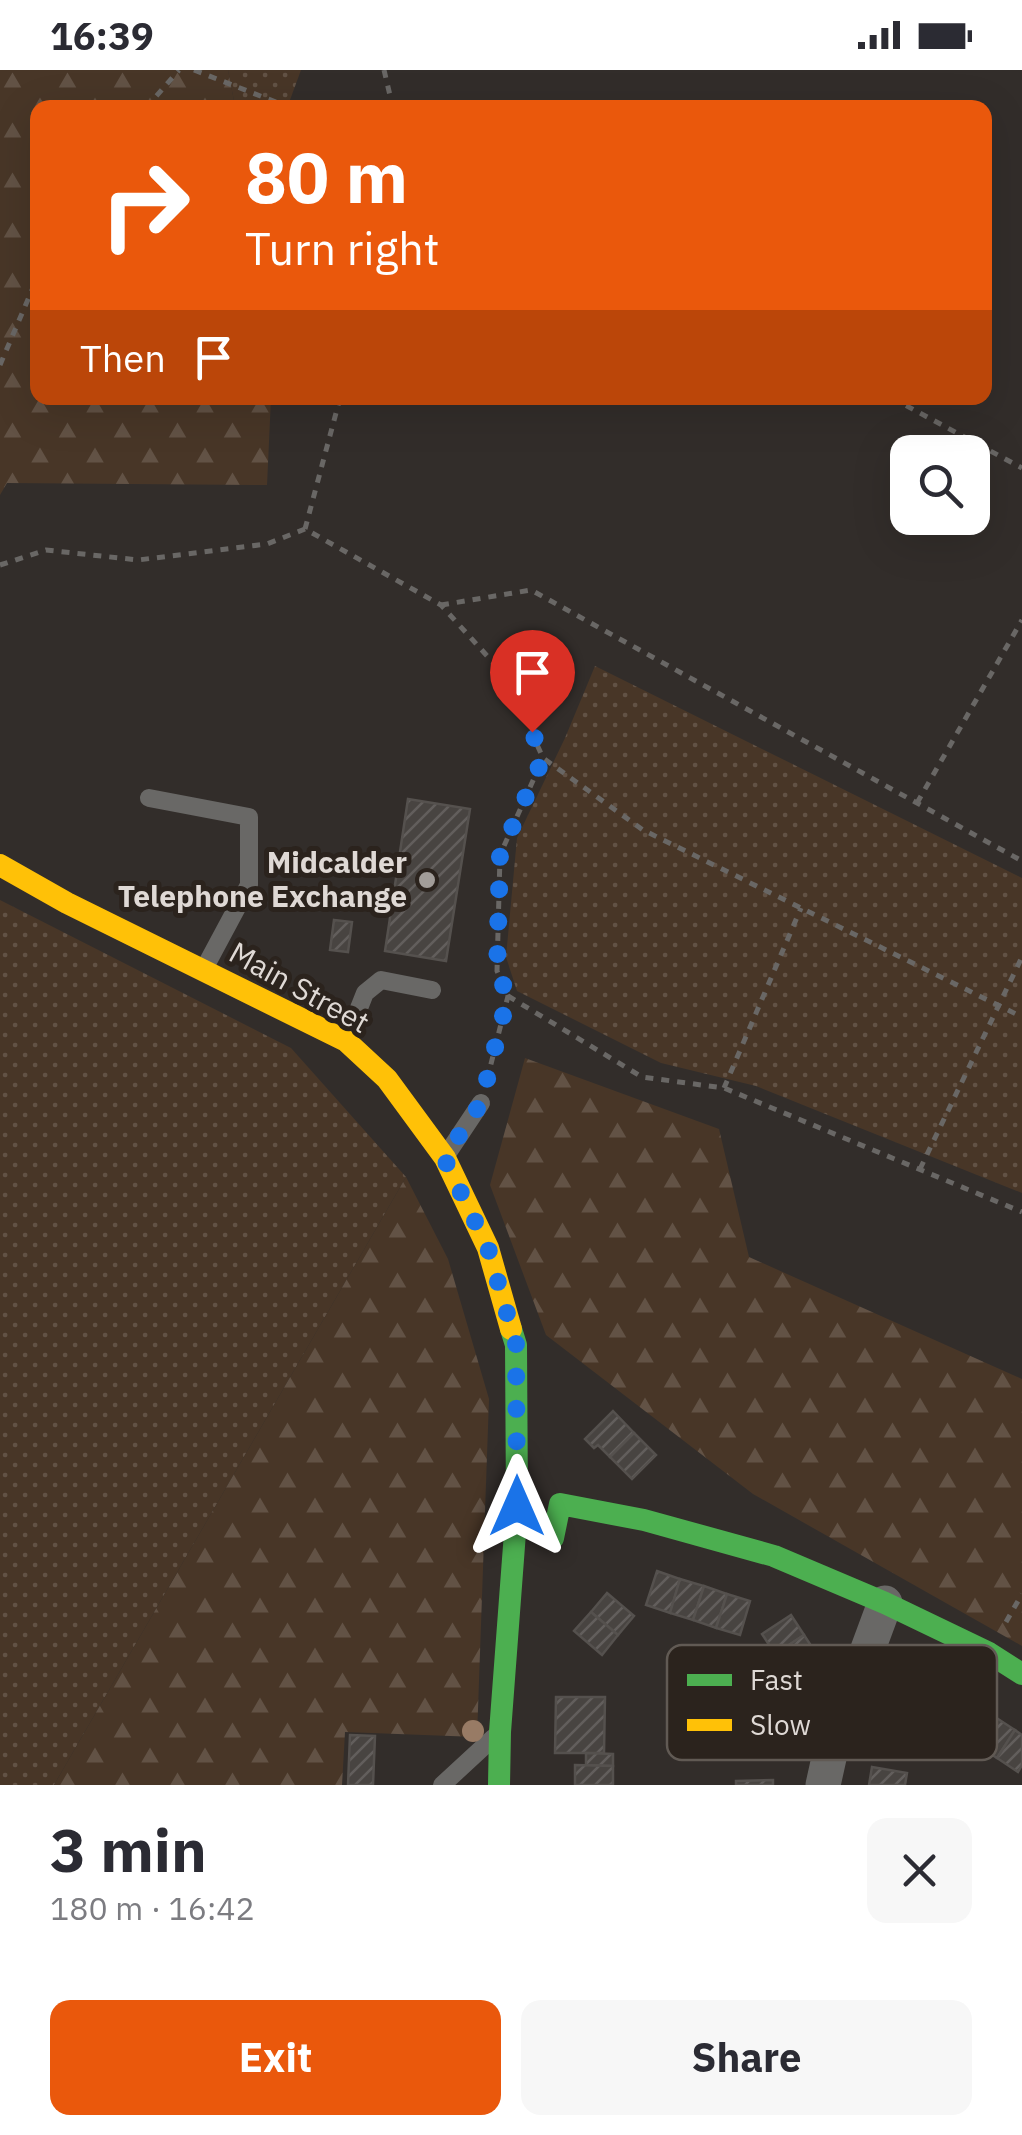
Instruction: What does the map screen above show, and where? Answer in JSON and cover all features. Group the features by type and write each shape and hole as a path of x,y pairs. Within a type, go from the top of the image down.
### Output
{"main road":[{"name":"Main Street","path":"0,864 67,904 346,1041 387,1079 444,1158 488,1248 516,1344 517,1506 499,1785"},
{"path":"553,1538 560,1504 644,1520 774,1556 972,1645"},
{"path":"997,1658 1022,1674"}],"street":[{"path":"869,1645 885,1603"},
{"path":"823,1785 828,1760"}],"lane":[{"path":"150,798 249,817 248,885 204,970"},
{"path":"346,1041 366,992 381,980 432,990"},
{"path":"444,1158 481,1103"},
{"path":"442,1785 500,1732"}],"path":[{"path":"153,100 179,70"},
{"path":"194,70 271,100"},
{"path":"384,70 392,100"},
{"path":"0,365 30,295"},
{"path":"305,528 338,405"},
{"path":"905,405 1022,468"},
{"path":"0,565 46,550 138,560 267,544 305,528"},
{"path":"305,528 440,606 508,679 543,758 644,830 1022,1017"},
{"path":"440,606 531,590 1022,861"},
{"path":"917,803 1022,620"},
{"path":"543,758 500,855 497,971 508,996 642,1077 724,1088 1022,1212"},
{"path":"724,1088 801,908"},
{"path":"920,1170 1022,957"},
{"path":"481,1103 508,996"}],"green space":[{"path":"0,70 228,70 234,100 30,100 30,405 271,405 267,485 7,483 0,495"},
{"path":"228,70 301,70 290,100 234,100"},
{"path":"595,666 1022,878 1022,1193 756,1086 661,1063 517,991 506,957 517,838"},
{"path":"0,900 291,1048 406,1177 54,1785 0,1785"},
{"path":"525,1058 719,1129 749,1257 1022,1379 1022,1646 753,1494 546,1335 490,1185"},
{"path":"406,1177 448,1259 489,1399 477,1737 345,1732 342,1785 54,1785"}],"building":[{"name":"Midcalder Telephone Exchange","path":"408,799 470,809 446,961 385,951"},
{"path":"334,920 352,922 348,952 330,950"},
{"path":"613,1411 634,1433 610,1457 585,1439"},
{"path":"634,1433 656,1455 632,1479 610,1457"},
{"path":"657,1571 680,1579 670,1613 646,1605"},
{"path":"680,1579 704,1586 693,1620 670,1613"},
{"path":"704,1586 727,1594 716,1628 693,1620"},
{"path":"607,1593 634,1616 618,1635 591,1612"},
{"path":"727,1594 750,1601 740,1635 716,1628"},
{"path":"591,1612 618,1635 602,1655 574,1631"},
{"path":"791,1615 804,1635 789,1645 769,1645 762,1634"},
{"path":"804,1635 810,1645 789,1645"},
{"path":"556,1697 605,1697 604,1753 555,1753"},
{"path":"997,1718 1015,1730 997,1758"},
{"path":"1015,1730 1022,1735 1022,1765 1018,1772 997,1758"},
{"path":"350,1735 375,1736 373,1785 348,1785"},
{"path":"586,1753 613,1754 613,1766 586,1765"},
{"path":"575,1765 613,1766 613,1785 575,1785"},
{"path":"872,1767 907,1773 905,1785 869,1785"},
{"path":"773,1780 773,1785 736,1785 736,1781"}],"traffic: fast":[{"path":"499,1785 517,1506 516,1345 511,1329"},
{"path":"553,1538 560,1504 644,1520 774,1556 972,1645"},
{"path":"997,1658 1022,1674"}],"traffic: slow":[{"path":"0,865 67,903 346,1041 387,1079 445,1158 488,1248 511,1329"}],"place":[{"name":"Midcalder Telephone Exchange","path":"427,880"}],"route":[{"path":"517,1506 516,1344 488,1248 444,1158 481,1103 508,996 497,971 500,855 543,758 532,732"}]}
